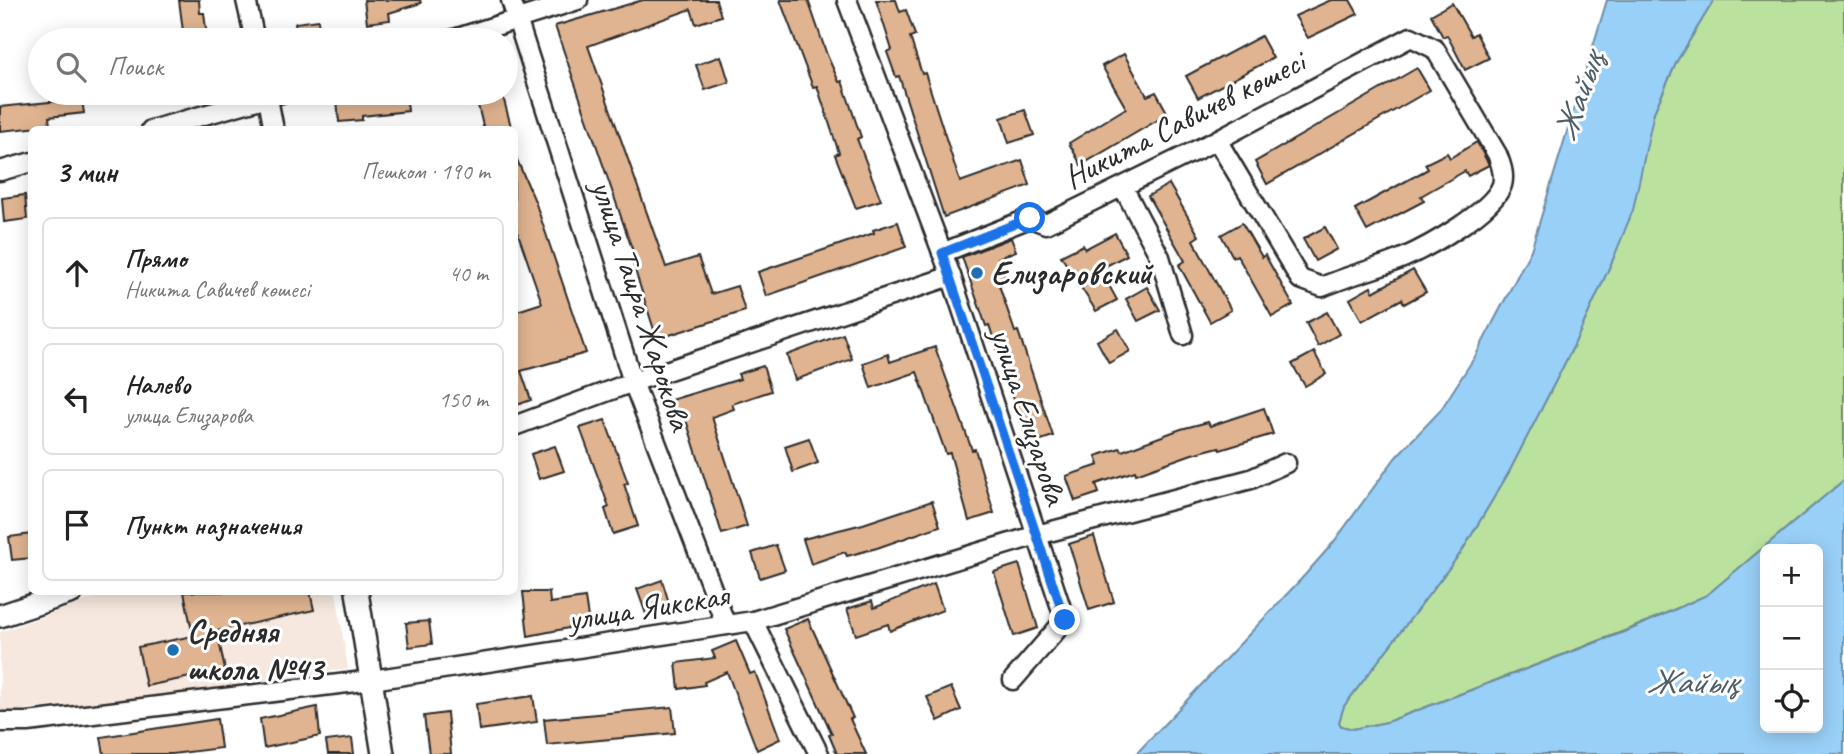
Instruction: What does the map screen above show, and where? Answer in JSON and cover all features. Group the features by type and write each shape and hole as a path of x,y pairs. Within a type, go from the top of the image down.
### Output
{"street":[{"path":"246,0 252,28"},
{"name":"улица Таира Жарокова","path":"511,0 633,382 726,625"},
{"path":"490,28 578,0"},
{"name":"улица Елизарова","path":"847,0 951,276 1065,620 1013,680"},
{"name":"Никита Савичев көшесі","path":"942,253 1030,218 1046,223 1217,140 1411,37 1435,49 1497,154 1503,171 1502,185 1496,196 1475,216 1404,258 1322,287 1300,279 1217,140"},
{"path":"165,126 236,105"},
{"path":"273,105 274,126"},
{"path":"0,171 28,163"},
{"path":"1123,187 1160,257 1183,335"},
{"path":"518,425 633,382 951,276"},
{"name":"улица Яикская","path":"0,722 28,722 372,680 753,621 1037,535 1251,479 1286,463"},
{"path":"0,616 63,595"},
{"path":"358,595 383,754"},
{"path":"753,621 819,754"}],"shaded area":[{"name":"Средняя школа №43","path":"102,595 336,595 348,669 149,697 0,712 0,632"}],"green space":[{"path":"1714,0 1844,0 1844,480 1768,544 1760,544 1760,551 1707,595 1632,628 1387,722 1353,729 1341,726 1339,722 1344,706 1462,551 1509,472 1573,347 1614,257 1654,112 1677,61"}],"water":[{"name":"Жайық","path":"1607,0 1714,0 1677,61 1654,112 1633,210 1614,257 1573,347 1509,472 1462,551 1344,706 1339,722 1341,726 1353,729 1387,722 1632,629 1707,595 1760,551 1760,733 1823,733 1823,544 1768,544 1844,480 1844,754 1136,754 1333,543 1396,457 1440,411 1476,355 1531,250"}],"building":[{"path":"179,0 199,0 200,13 204,13 206,28 183,28"},
{"path":"364,0 420,0 421,3 389,13 390,20 367,23"},
{"path":"643,0 716,0 721,16 696,24 691,9 588,46 666,267 698,257 711,294 737,286 745,311 657,339 633,264 637,263 555,26"},
{"path":"780,0 808,0 827,55 839,82 842,81 861,137 857,139 881,200 856,208 835,155 839,153 817,86 813,87"},
{"path":"876,0 896,0 900,12 906,10 915,35 910,37 922,74 925,73 960,182 1022,160 1030,185 944,217 899,76 896,77 887,52 892,50"},
{"path":"1331,0 1350,0 1358,14 1308,38 1295,16"},
{"path":"1452,3 1471,36 1476,33 1489,58 1465,70 1447,35 1443,37 1431,15"},
{"path":"318,20 319,28 296,28 295,23"},
{"path":"1261,36 1273,58 1198,98 1186,76"},
{"path":"1124,54 1147,96 1156,92 1168,114 1081,165 1069,143 1126,108 1102,66"},
{"path":"721,56 729,82 705,90 696,65"},
{"path":"1417,68 1430,90 1267,184 1255,162"},
{"path":"28,104 83,105 84,113 49,117 50,126 28,126 28,128 0,131 0,107"},
{"path":"338,105 407,105 408,111 362,116 362,120 339,122"},
{"path":"478,105 505,105 511,126 483,126"},
{"path":"1025,110 1034,135 1009,143 1001,118"},
{"path":"1477,142 1489,165 1468,176 1465,171 1421,196 1424,201 1367,231 1355,209 1428,169 1425,164 1447,153 1450,158"},
{"path":"518,162 535,201 586,353 521,371 531,400 518,405 518,311 542,303 518,234"},
{"path":"1169,184 1199,236 1193,240 1231,310 1210,322 1179,265 1185,261 1148,196"},
{"path":"25,195 27,219 4,222 2,198"},
{"path":"898,222 906,247 766,296 758,272 874,233 873,230"},
{"path":"1242,223 1262,257 1265,255 1293,305 1272,317 1237,255 1233,257 1221,235"},
{"path":"1325,227 1337,249 1315,261 1303,239"},
{"path":"1115,233 1127,255 1100,269 1117,300 1096,311 1061,256 1083,245 1085,249"},
{"path":"1011,238 1016,251 998,258 1007,282 999,285 1015,332 1018,331 1053,436 1029,444 989,325 986,326 962,257"},
{"path":"1413,270 1426,292 1404,304 1402,299 1362,321 1350,299 1371,287 1373,292"},
{"path":"1147,287 1160,310 1138,321 1126,299"},
{"path":"1327,312 1339,334 1318,346 1306,323"},
{"path":"1118,329 1130,351 1109,363 1097,341"},
{"path":"843,334 852,359 795,380 787,355"},
{"path":"935,347 972,450 975,449 994,513 969,521 950,453 946,454 917,372 871,388 863,363 888,354 890,362"},
{"path":"1314,352 1326,374 1305,386 1292,364"},
{"path":"763,366 771,391 732,404 734,409 712,417 747,526 722,534 687,423 680,425 671,400 740,379 738,374"},
{"path":"1264,408 1273,434 1220,450 1219,447 1192,454 1136,474 1135,471 1096,484 1099,493 1075,501 1066,476 1099,465 1096,456 1120,448 1122,451 1181,429 1208,422 1210,426"},
{"path":"605,420 628,483 624,484 638,526 613,534 605,509 609,507 580,428"},
{"path":"809,438 818,463 793,472 785,446"},
{"path":"555,446 564,471 539,479 531,454"},
{"path":"932,501 940,526 877,548 847,556 845,552 811,564 803,539 863,524"},
{"path":"28,535 28,558 12,560 9,537"},
{"path":"1094,536 1114,602 1089,610 1069,544"},
{"path":"776,545 785,570 760,578 752,553"},
{"path":"1019,564 1038,628 1014,636 994,572"},
{"path":"662,580 670,606 646,614 637,589"},
{"path":"934,584 943,610 890,631 888,624 856,635 847,609 872,601 874,608"},
{"path":"523,592 549,592 550,603 585,598 589,624 528,636"},
{"path":"185,595 311,595 314,610 217,631 225,670 146,686 138,647 193,636"},
{"path":"808,619 853,718 850,719 866,754 837,754 829,735 832,734 784,629"},
{"path":"429,621 432,644 409,647 406,623"},
{"path":"736,641 750,674 755,672 780,739 757,750 727,672 704,682 705,685 679,689 676,663 715,658 712,651"},
{"path":"951,687 961,710 938,721 927,697"},
{"path":"533,696 537,722 479,730 476,704"},
{"path":"317,707 320,736 264,748 260,719"},
{"path":"672,707 675,733 547,745 544,719"},
{"path":"447,713 451,754 429,754 424,716"},
{"path":"217,719 221,748 172,754 104,754 101,737"},
{"path":"352,738 354,754 328,754 326,741"}],"place":[{"name":"Елизаровский","path":"977,273"},
{"name":"Средняя школа №43","path":"173,650"}],"route":[{"path":"1030,218 942,253 1065,620"}]}
